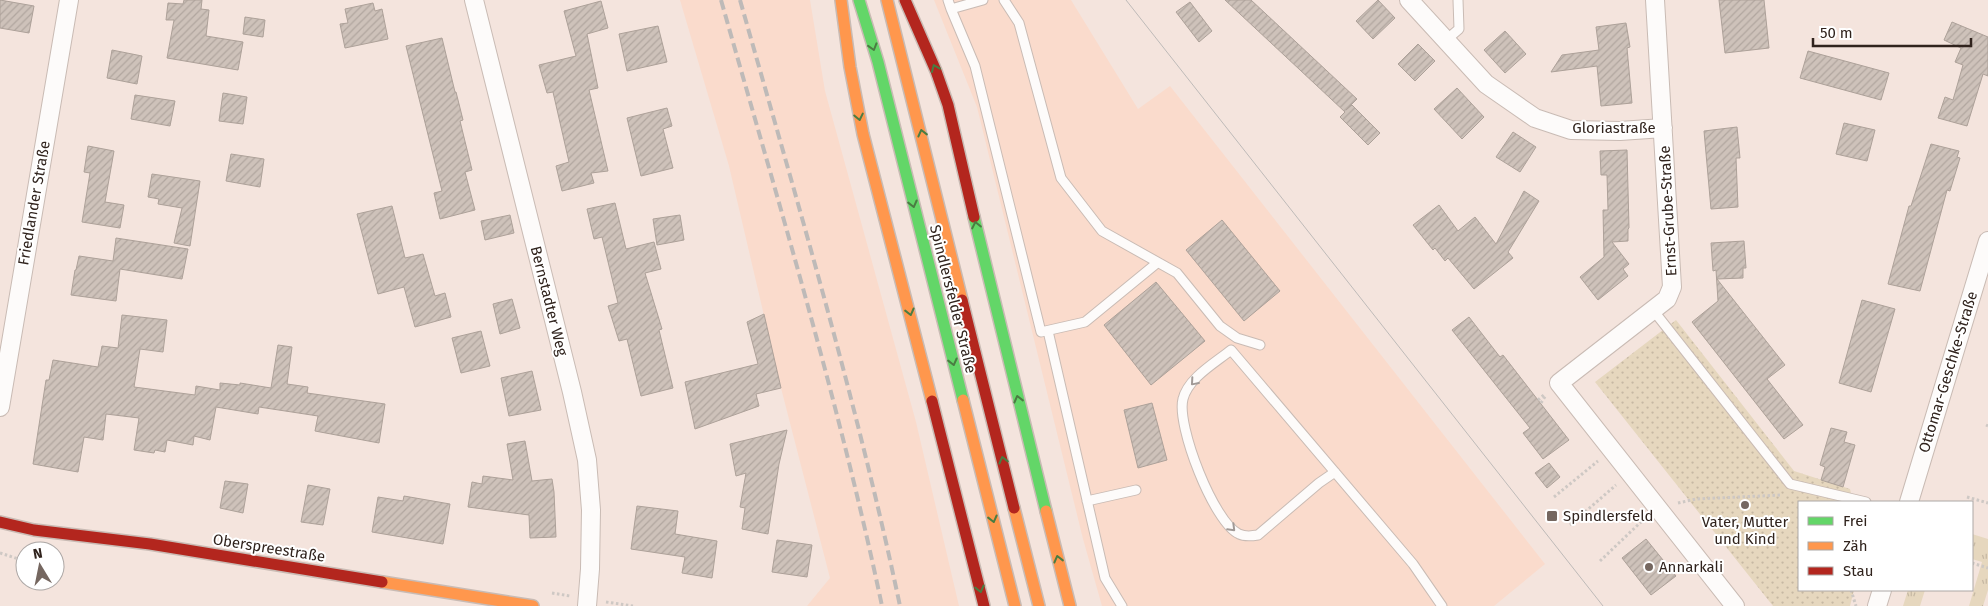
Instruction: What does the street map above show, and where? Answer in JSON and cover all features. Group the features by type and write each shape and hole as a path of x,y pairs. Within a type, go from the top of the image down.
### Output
{"main road":[{"path":"841,0 853,90 867,152 901,274 984,606"},
{"name":"Spindlersfelder Straße","path":"859,0 878,62 1015,606"},
{"name":"Spindlersfelder Straße","path":"887,0 1039,606"},
{"path":"904,0 936,71 948,105 987,273 1070,606"},
{"name":"Oberspreestraße","path":"0,522 34,530 150,544 533,606"}],"street":[{"name":"Friedlander Straße","path":"0,407 69,0"},
{"name":"Bernstadter Weg","path":"474,0 572,392 586,460 591,510 587,606"},
{"name":"Gloriastraße","path":"1409,0 1486,84 1535,118 1571,130 1620,131 1663,128"},
{"name":"Ernst-Grube-Straße","path":"1655,0 1672,287 1667,299 1559,383 1735,606"},
{"name":"Ottomar-Geschke-Straße","path":"1909,501 1988,241"},
{"path":"1877,606 1882,591"}],"lane":[{"path":"948,0 975,66 1041,332 1085,322 1157,263"},
{"path":"952,9 984,0"},
{"path":"1004,0 1019,23 1061,178 1102,231 1177,273 1220,326 1238,338 1260,345"},
{"path":"1445,41 1459,29 1458,0"},
{"path":"1653,310 1790,484 1862,501"},
{"path":"1048,330 1105,578 1122,606"},
{"path":"1335,472 1319,483 1258,535 1247,536 1238,534 1216,511 1210,497 1185,431 1181,410 1183,397 1194,380 1231,350 1335,472 1413,564 1442,606"},
{"path":"1087,501 1136,490"}],"path":[{"path":"1554,497 1602,457"},
{"path":"1570,525 1630,473"},
{"path":"1671,504 1696,499 1794,494 1806,488"},
{"path":"1967,497 1988,503"},
{"path":"1600,561 1638,523"},
{"path":"0,554 15,558"},
{"path":"1973,563 1988,568"},
{"path":"1851,591 1856,606"}],"shaded area":[{"path":"680,0 810,0 825,91 916,422 959,606 807,606 830,578 781,388 729,166"},
{"path":"934,0 1071,0 1138,109 1170,86 1545,564 1494,606 1102,606 1083,539 977,107"}],"green space":[{"path":"1676,320 1794,471 1850,489 1853,501 1798,501 1798,591 1854,591 1850,606 1773,606 1595,382"},
{"path":"1973,534 1988,539 1988,590 1983,606 1969,606 1982,562 1973,559"},
{"path":"1908,591 1925,591 1920,606 1903,606"}],"building":[{"path":"0,0 34,6 29,33 0,28"},
{"path":"184,0 202,0 201,9 209,10 206,36 243,42 238,70 167,58 174,20 166,20 168,3 183,4"},
{"path":"1225,0 1251,0 1357,99 1346,110 1352,105 1380,133 1368,145 1340,117 1345,112"},
{"path":"1378,0 1395,18 1373,39 1356,21"},
{"path":"1719,0 1764,0 1769,48 1725,53"},
{"path":"601,1 608,28 587,34 598,88 589,90 608,171 591,173 594,183 562,191 556,166 569,162 553,92 547,93 539,65 576,56 564,11"},
{"path":"1190,2 1212,31 1199,42 1176,12"},
{"path":"373,3 375,11 382,9 388,39 345,48 340,24 348,23 345,9"},
{"path":"245,17 265,20 263,37 243,34"},
{"path":"1952,22 1988,37 1988,76 1983,74 1967,126 1938,118 1945,97 1953,100 1963,65 1955,62 1961,48 1944,40"},
{"path":"1626,23 1630,47 1627,48 1632,103 1601,106 1597,66 1551,72 1562,55 1599,50 1596,27"},
{"path":"658,26 667,62 627,71 619,34"},
{"path":"1505,31 1526,54 1505,73 1484,50"},
{"path":"442,38 463,120 460,121 472,170 465,172 475,210 440,219 434,193 442,191 406,46"},
{"path":"1418,44 1435,61 1415,81 1398,64"},
{"path":"112,50 142,56 137,84 107,78"},
{"path":"1808,51 1889,73 1881,100 1800,78"},
{"path":"1457,88 1484,117 1462,139 1434,109"},
{"path":"223,93 247,97 243,124 219,121"},
{"path":"135,95 175,101 170,126 131,119"},
{"path":"667,108 672,126 663,129 673,168 641,176 627,118"},
{"path":"1844,123 1875,130 1867,161 1836,154"},
{"path":"1737,127 1740,158 1736,158 1738,207 1711,209 1704,131"},
{"path":"1513,132 1536,147 1520,172 1496,157"},
{"path":"1931,144 1959,151 1957,157 1960,158 1950,191 1947,190 1920,291 1888,284 1909,206 1911,206"},
{"path":"88,146 114,151 105,202 124,205 120,228 82,222 90,173 84,172"},
{"path":"1627,150 1628,241 1612,242 1629,264 1623,269 1628,276 1598,300 1580,277 1604,257 1603,210 1608,210 1607,175 1601,175 1600,151"},
{"path":"231,154 264,159 260,187 226,181"},
{"path":"152,174 200,181 190,246 174,243 182,208 158,204 159,199 148,197"},
{"path":"1524,191 1539,201 1508,252 1513,258 1474,289 1448,258 1445,261 1435,248 1433,250 1413,225 1439,205 1458,231 1475,217 1496,244"},
{"path":"615,203 626,249 654,242 661,269 645,273 662,329 659,330 673,388 641,396 627,339 619,341 608,306 618,303 602,237 594,239 587,209"},
{"path":"392,206 405,258 423,254 435,296 445,293 451,317 415,327 404,287 378,294 357,214"},
{"path":"510,215 514,233 485,240 481,221"},
{"path":"680,215 684,240 657,245 653,219"},
{"path":"1222,220 1280,291 1244,321 1186,250"},
{"path":"116,238 188,249 182,279 120,269 116,301 71,295 79,256 113,261"},
{"path":"1744,241 1746,268 1743,268 1743,278 1717,279 1785,365 1767,379 1803,425 1784,439 1692,322 1718,301 1716,270 1713,271 1711,243"},
{"path":"1156,282 1205,341 1151,385 1104,325"},
{"path":"512,299 520,328 500,334 493,304"},
{"path":"1862,300 1895,309 1871,392 1839,383"},
{"path":"764,314 781,388 756,394 759,406 695,429 685,382 758,364 747,322"},
{"path":"122,315 167,320 163,352 140,349 134,387 195,395 196,386 220,390 220,383 240,385 240,383 271,388 278,345 292,347 287,384 308,387 307,393 385,404 379,443 315,431 318,416 259,407 258,414 216,407 210,440 194,436 193,445 167,440 165,452 155,450 154,453 134,450 139,418 106,414 103,440 84,437 78,472 33,464 46,380 49,380 53,360 98,367 102,346 118,348"},
{"path":"1469,317 1500,357 1503,355 1569,440 1543,459 1523,433 1530,428 1452,330"},
{"path":"481,331 490,366 461,373 452,338"},
{"path":"532,371 541,410 509,416 501,378"},
{"path":"1152,403 1167,460 1138,468 1124,410"},
{"path":"1831,428 1847,432 1844,442 1855,445 1843,487 1821,480 1825,467 1820,465"},
{"path":"787,430 779,464 768,534 742,529 745,508 740,507 746,473 736,476 730,444"},
{"path":"525,441 532,481 552,479 556,537 530,538 529,515 468,507 472,482 482,484 483,476 513,480 507,444"},
{"path":"1549,463 1560,477 1547,488 1535,473"},
{"path":"225,481 248,484 243,513 220,508"},
{"path":"308,485 330,489 323,525 301,522"},
{"path":"404,496 450,504 443,544 372,532 378,497 403,501"},
{"path":"637,506 678,511 675,534 717,541 712,578 682,573 685,557 631,549"},
{"name":"Annarkali","path":"1646,539 1676,576 1651,595 1622,558"},
{"path":"777,540 812,545 807,577 772,572"}],"tram line":[{"path":"1126,0 1603,606"}],"railway":[{"path":"721,0 786,226 827,378 847,454 882,606"},
{"path":"740,0 846,378 900,606"}],"traffic: fast":[{"path":"859,0 878,62 963,400"},
{"path":"974,217 1046,511"}],"traffic: slow":[{"path":"841,0 850,67 863,134 932,401"},
{"path":"887,0 962,300"},
{"path":"963,400 1015,606"},
{"path":"1014,508 1039,606"},
{"path":"1046,511 1070,606"},
{"path":"382,582 533,606"}],"traffic: jam":[{"path":"905,0 936,71 948,105 974,217"},
{"path":"962,300 1014,508"},
{"path":"932,401 984,606"},
{"path":"0,522 34,530 150,544 382,582"}],"place":[{"name":"Vater, Mutter und Kind","path":"1745,505"},
{"name":"Spindlersfeld","path":"1552,516"},
{"name":"Annarkali","path":"1649,567"}]}
